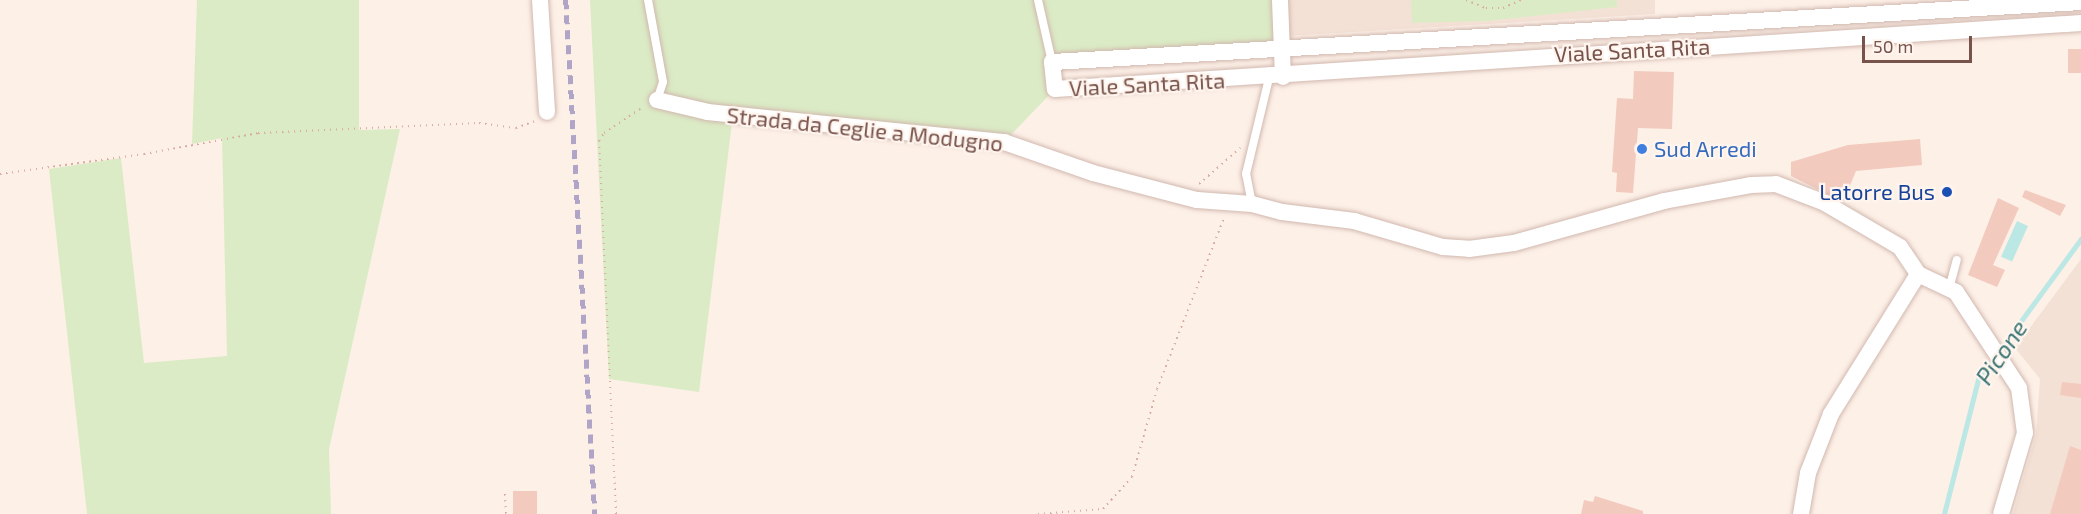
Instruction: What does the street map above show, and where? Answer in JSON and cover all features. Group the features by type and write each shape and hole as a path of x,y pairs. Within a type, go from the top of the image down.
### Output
{"street":[{"path":"540,0 547,112"},
{"path":"1276,77 1281,51 1280,0"},
{"name":"Viale Santa Rita","path":"2081,2 1281,51 1052,62 1054,89 1276,77 1515,57 2081,23"},
{"path":"1514,36 1515,57"},
{"name":"Strada da Ceglie a Modugno","path":"657,100 708,112 1004,142 1093,173 1175,194 1252,204 1282,212 1354,221 1443,247 1469,249 1514,243 1664,201 1750,185 1776,184 1825,203 1900,247 1917,274"},
{"path":"1801,514 1808,473 1832,414 1917,274 1956,292 2019,388 2025,434 2001,514"}],"lane":[{"path":"648,0 663,82 657,100"},
{"path":"1038,0 1052,62"},
{"path":"1252,204 1246,174 1276,77"},
{"path":"1949,289 1957,260"}],"path":[{"path":"1466,0 1486,8 1503,8 1521,0"},
{"path":"616,514 599,141 630,114 657,100"},
{"path":"0,174 144,154 258,134 480,123 516,128 541,120 547,112"},
{"path":"1175,194 1202,183 1243,142"},
{"path":"1038,514 1103,509 1132,477 1158,389 1230,202"},
{"path":"505,494 506,514"}],"shaded area":[{"path":"1269,0 1655,0 1655,14 1269,37"},
{"path":"2081,259 2081,514 2013,514 2036,435 2040,379 2015,348"}],"green space":[{"path":"197,0 359,0 359,130 400,129 329,449 331,514 87,514 49,169 121,158 144,363 227,356 222,138 192,144"},
{"path":"590,0 1280,0 1281,51 1052,62 1055,89 1004,142 733,114 699,392 609,379"},
{"path":"1411,0 1617,0 1617,7 1486,21 1412,23"}],"water":[{"path":"2017,221 2028,226 2012,262 2001,257"}],"building":[{"path":"2068,49 2081,49 2081,73 2068,73"},
{"path":"1634,71 1674,72 1672,129 1638,128 1633,193 1616,192 1617,173 1612,172 1617,98 1633,99"},
{"path":"1920,139 1922,165 1856,171 1843,202 1791,176 1791,162 1848,145"},
{"path":"2025,190 2066,205 2060,216 2022,197"},
{"path":"1998,198 2019,208 1993,265 2005,270 1997,287 1968,275"},
{"path":"2062,382 2081,384 2081,398 2060,395"},
{"path":"2070,446 2081,450 2081,514 2050,514"},
{"path":"513,491 537,491 537,514 513,514"},
{"path":"1595,496 1643,511 1643,514 1581,514 1584,500 1593,502"}],"waterway":[{"name":"Picone","path":"1999,351 2081,239"},
{"name":"Picone","path":"1944,514 1978,380 1994,358"}],"railway":[{"path":"566,0 595,514"}],"place":[{"name":"Sud Arredi","path":"1642,149"},
{"name":"Latorre Bus","path":"1947,192"}]}
